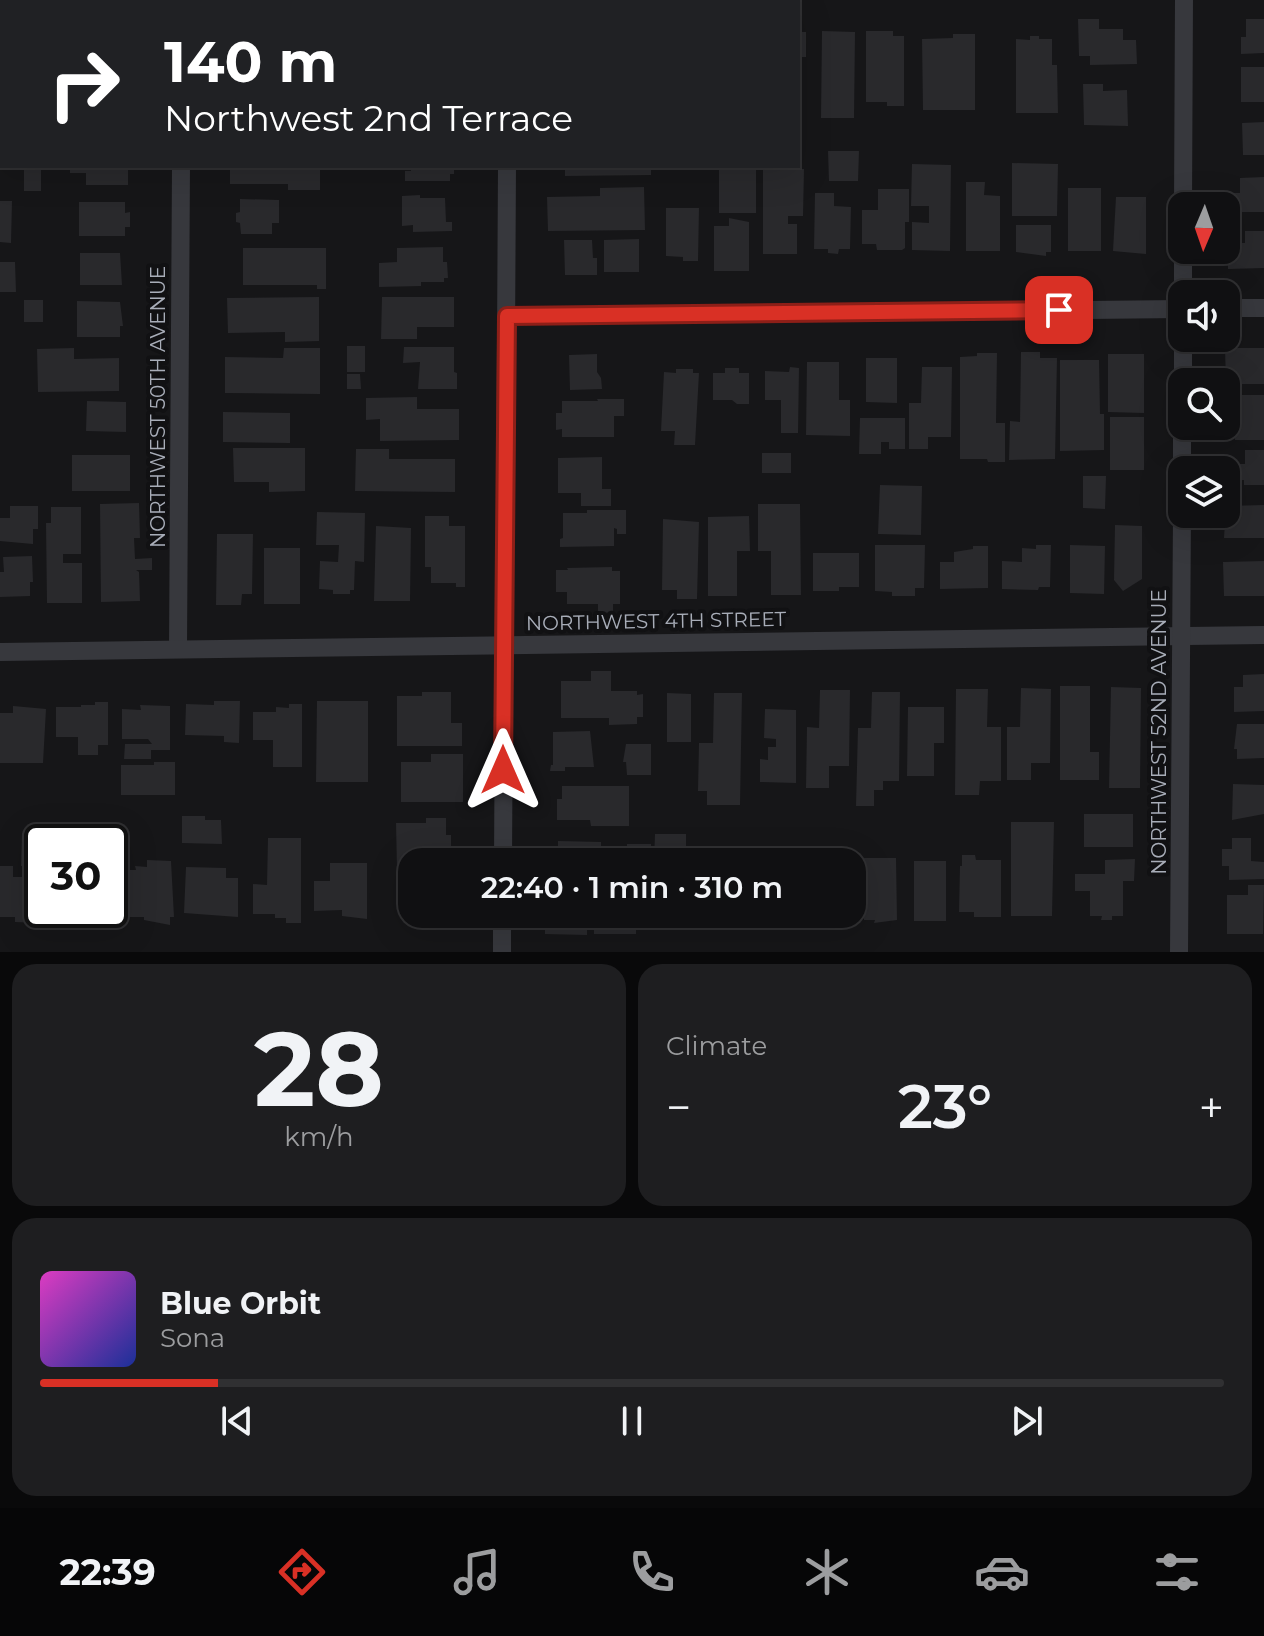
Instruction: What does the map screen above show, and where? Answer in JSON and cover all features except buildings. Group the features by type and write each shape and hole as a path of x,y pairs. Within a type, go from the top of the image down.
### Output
{"street":[{"path":"1183,192 1184,0"},
{"name":"NORTHWEST 50TH AVENUE","path":"178,649 181,168"},
{"path":"503,848 507,168"},
{"path":"1240,308 1264,308"},
{"path":"507,316 1168,309"},
{"name":"NORTHWEST 52ND AVENUE","path":"1179,952 1182,528"},
{"name":"NORTHWEST 4TH STREET","path":"0,652 1264,635"},
{"path":"502,928 502,952"}],"route":[{"path":"503,770 507,316 1059,310"}]}
